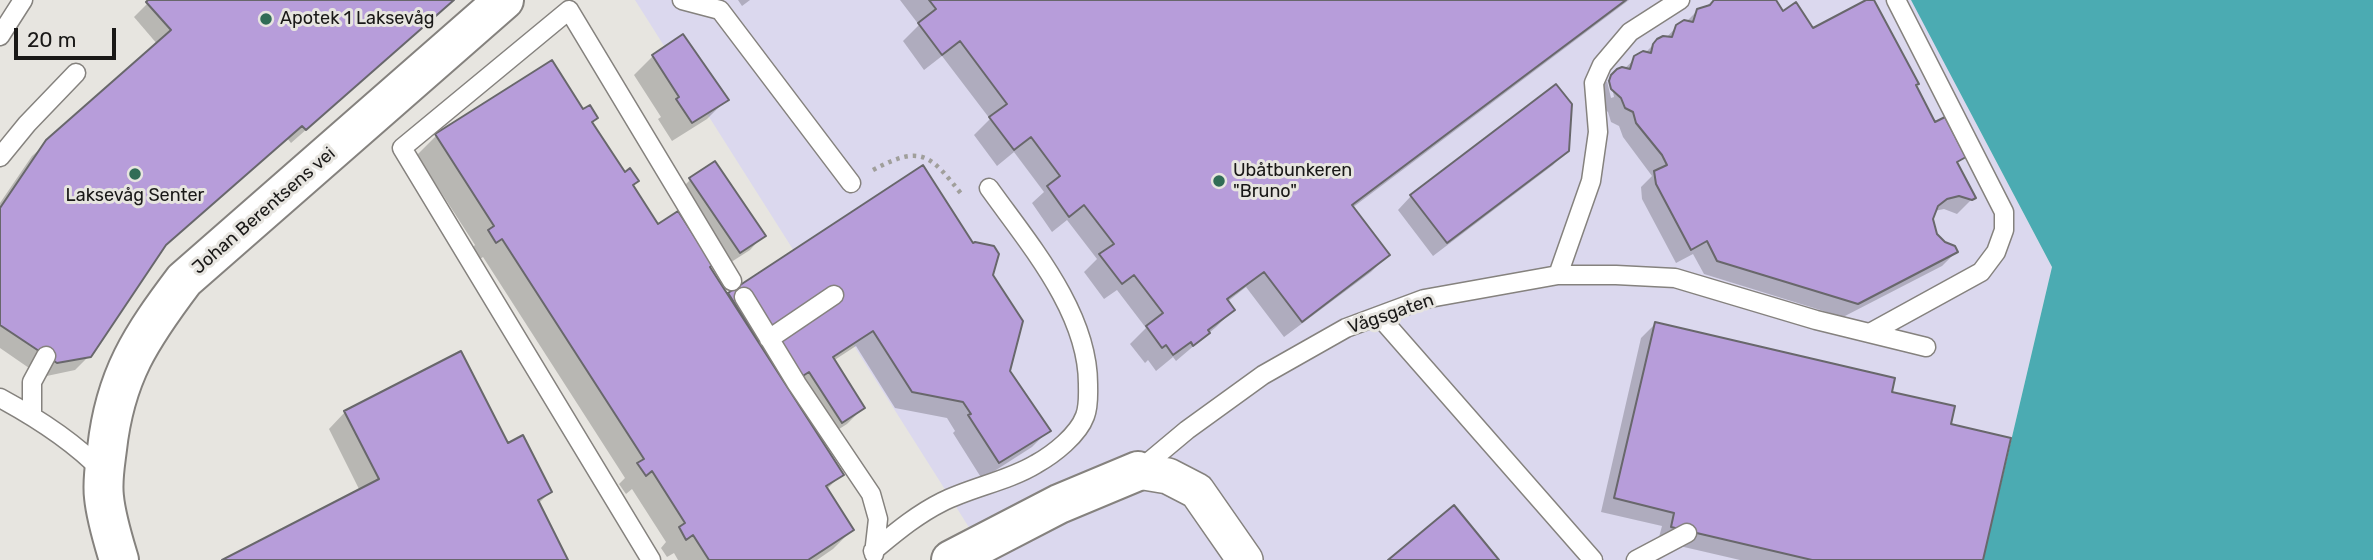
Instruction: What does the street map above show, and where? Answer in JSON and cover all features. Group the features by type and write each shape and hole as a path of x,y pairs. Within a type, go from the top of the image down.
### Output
{"street":[{"name":"Johan Berentsens vei","path":"119,560 104,498 110,422 123,376 148,328 184,280 504,0"},
{"path":"1138,471 1168,476 1196,491 1243,559"},
{"name":"Vågsgaten","path":"951,560 1059,504 1138,471"}],"lane":[{"path":"0,36 23,0"},
{"path":"682,0 720,10 851,183"},
{"path":"1558,275 1591,181 1598,132 1594,83 1602,65 1630,32 1681,0"},
{"path":"1870,333 1980,272 1996,252 2004,230 2004,212 1896,0"},
{"path":"651,560 402,148 569,10 732,281"},
{"path":"0,157 27,124 76,73"},
{"path":"875,556 910,520 943,501 1035,465 1057,450 1085,416 1088,364 1079,331 1052,276 989,188"},
{"name":"Vågsgaten","path":"1138,471 1187,429 1263,375 1346,328 1424,299 1558,275 1675,278 1926,347"},
{"path":"769,339 834,295"},
{"path":"744,297 871,494 878,519 875,556"},
{"path":"1379,316 1593,560"},
{"path":"32,415 32,382 46,356"},
{"path":"0,398 32,415 88,457 104,474"},
{"path":"1636,560 1687,533"}],"path":[{"path":"851,183 893,159 920,156 941,168 967,202 989,188"}],"shaded area":[{"path":"635,0 1911,0 2052,267 1983,560 940,560 977,540"}],"water":[{"path":"1911,0 2373,0 2373,560 1983,560 2052,267"}],"building":[{"name":"Laksevåg Senter","path":"454,0 306,130 302,126 166,245 91,357 57,363 0,325 0,208 46,140 171,30 146,2"},
{"name":"Ubåtbunkeren \"Bruno\"","path":"929,0 1626,0 1352,205 1390,255 1302,322 1264,272 1227,299 1235,310 1208,330 1210,333 1193,346 1191,342 1173,355 1166,345 1162,348 1146,326 1163,313 1134,275 1122,284 1099,254 1114,244 1084,205 1069,217 1047,186 1060,176 1031,137 1014,150 989,117 1007,104 960,41 942,55 918,23 936,9"},
{"path":"1714,0 1776,0 1783,11 1796,2 1813,28 1866,0 1874,0 1919,84 1916,85 1935,122 1945,117 1966,157 1957,162 1976,198 1972,200 1959,196 1947,199 1938,206 1933,219 1937,234 1945,242 1955,246 1958,252 1858,304 1717,261 1707,241 1691,250 1656,184 1654,171 1667,165 1636,123 1633,112 1625,108 1621,98 1611,89 1609,81 1617,69 1630,69 1634,56 1643,51 1651,53 1657,39 1663,36 1672,37 1676,25 1684,20 1693,22 1697,9 1710,5"},
{"path":"683,34 729,100 692,123 652,55"},
{"path":"552,60 583,109 590,105 598,118 592,122 625,172 630,168 639,181 633,185 658,224 678,211 713,265 710,267 844,475 826,486 854,530 808,560 709,560 693,535 686,540 679,527 685,523 652,471 646,476 637,463 644,459 502,239 496,243 488,230 494,226 435,134"},
{"path":"1556,84 1572,104 1569,151 1447,243 1410,195"},
{"path":"715,161 766,236 740,253 689,178"},
{"path":"923,165 973,243 994,246 999,254 993,275 1023,321 1010,371 1051,431 999,463 968,415 971,414 963,402 912,392 873,331 833,357 865,408 842,423 809,372 787,386 728,293"},
{"path":"1655,322 1895,378 1892,392 1955,406 1951,424 2011,438 1983,560 1812,560 1671,527 1674,513 1614,498"},
{"path":"461,351 508,443 523,435 552,492 538,500 568,560 222,560 379,479 344,411"},
{"path":"1454,505 1499,560 1388,560"}],"place":[{"name":"Apotek 1 Laksevåg","path":"266,19"},
{"name":"Laksevåg Senter","path":"135,174"},
{"name":"Ubåtbunkeren \"Bruno\"","path":"1219,181"}]}
